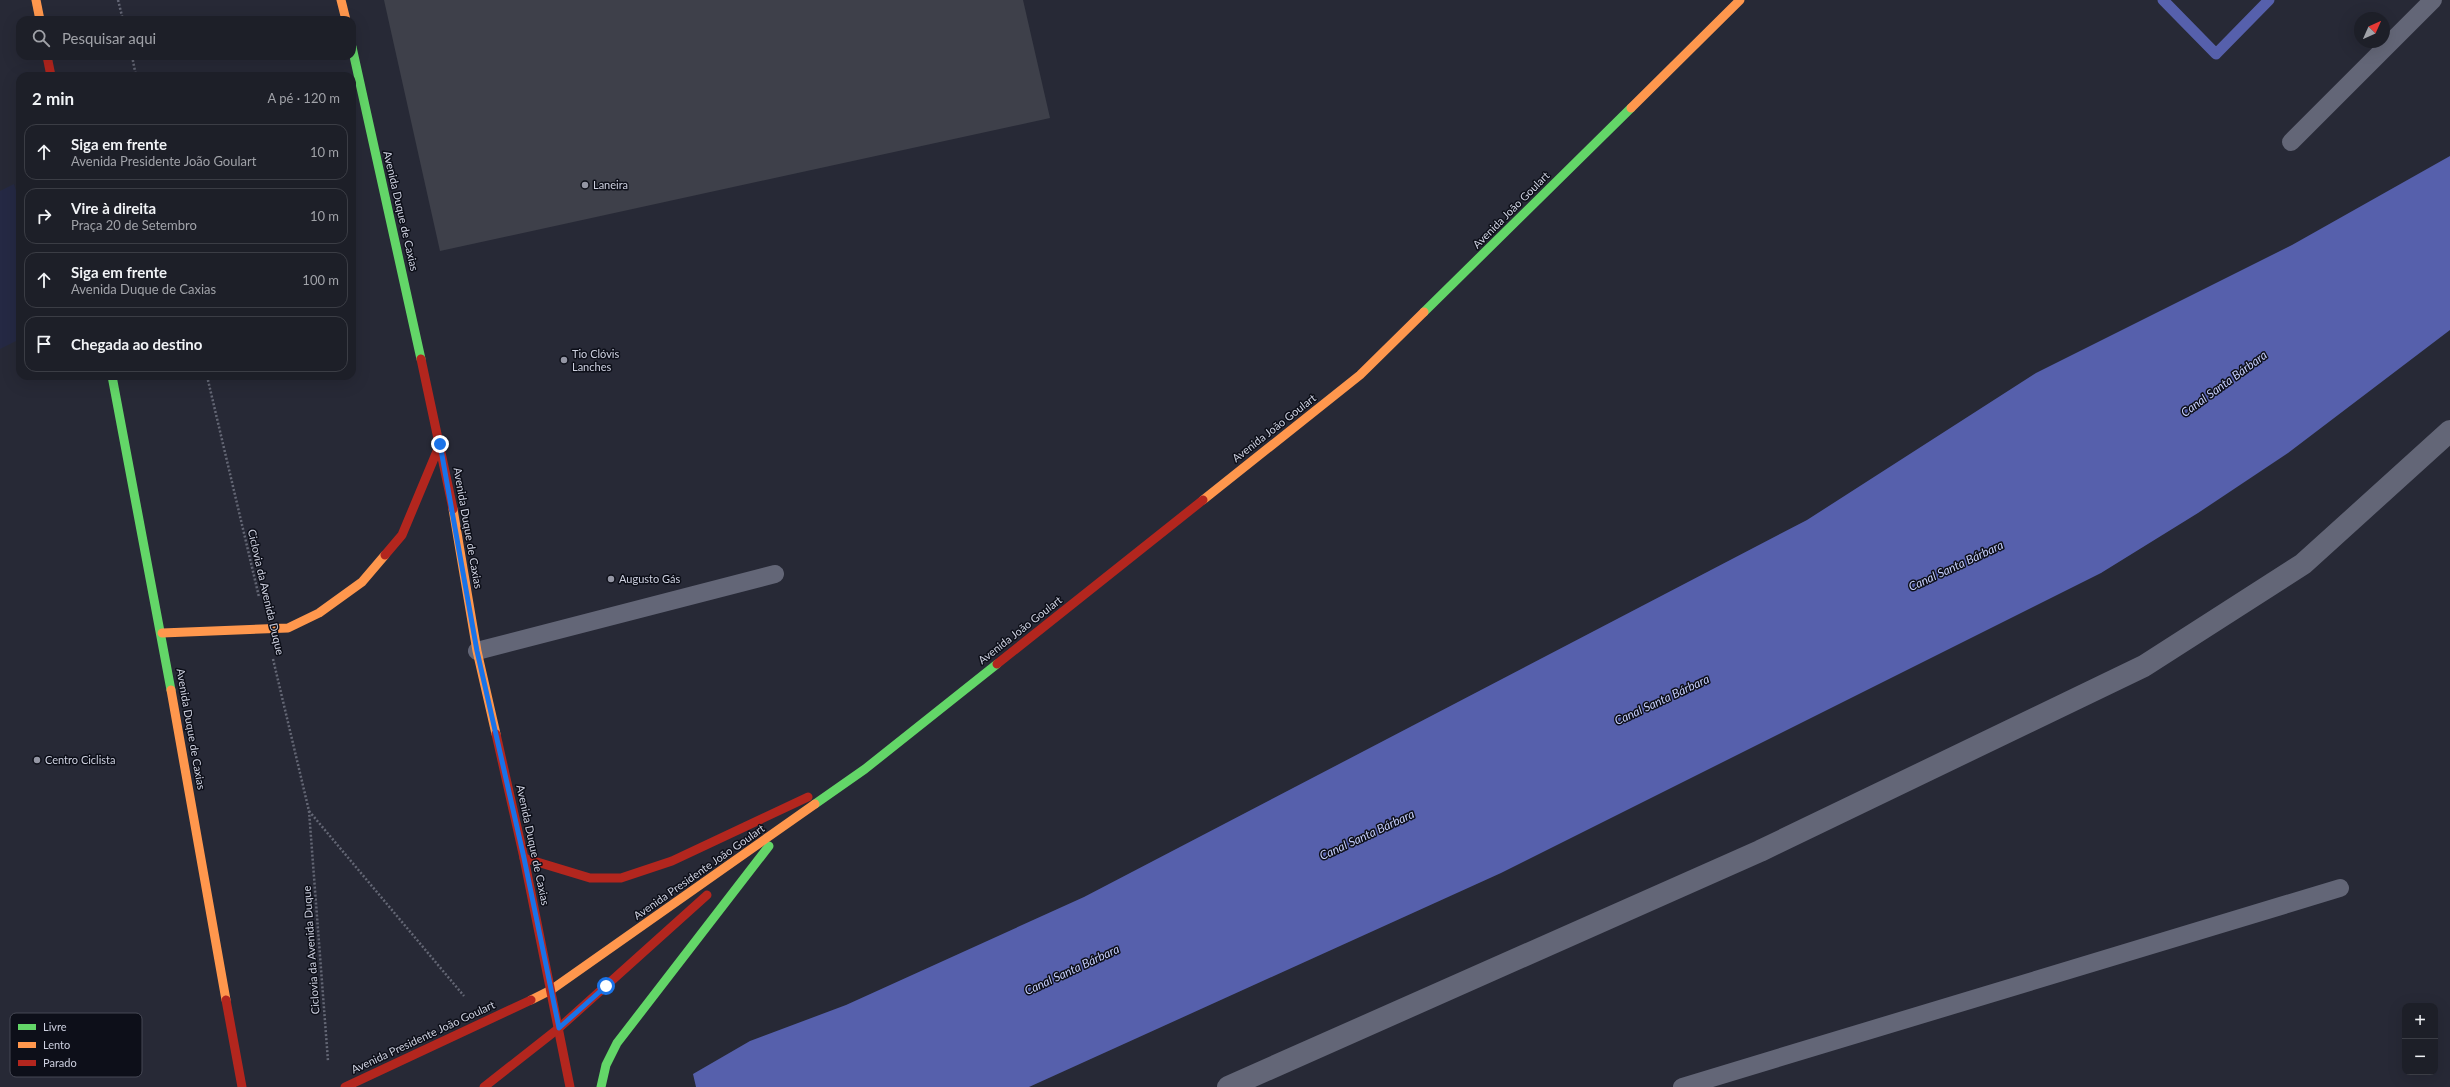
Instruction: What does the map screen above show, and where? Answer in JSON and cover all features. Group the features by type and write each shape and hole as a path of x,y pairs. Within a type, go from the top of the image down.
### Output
{"main road":[{"path":"36,0 39,16"},
{"path":"342,0 345,16"},
{"name":"Avenida João Goulart","path":"782,829 865,768 1360,375 1740,0"},
{"path":"48,60 50,72"},
{"name":"Avenida Duque de Caxias","path":"355,60 440,444 477,651 524,858 570,1087"},
{"name":"Avenida Duque de Caxias","path":"113,380 162,634 242,1087"},
{"path":"162,634 288,628 319,613 362,582 402,535 440,444"},
{"path":"524,858 590,878 621,878 672,861 733,834 865,768"},
{"path":"600,1087 606,1065 617,1043 782,829"},
{"name":"Avenida Presidente João Goulart","path":"484,1087 559,1028 782,829"},
{"name":"Avenida Presidente João Goulart","path":"345,1087 551,990 782,829"}],"street":[{"path":"1228,1087 1760,851 2144,666 2302,564 2450,431"}],"lane":[{"path":"2291,142 2433,0"},
{"path":"477,651 775,574"},
{"path":"1682,1087 2340,888"}],"path":[{"path":"118,0 122,16"},
{"path":"133,60 135,72"},
{"name":"Ciclovia da Avenida Duque","path":"208,380 309,811 328,1063"},
{"name":"Ciclovia da Avenida Duque","path":"309,811 485,1021"}],"shaded area":[{"path":"14,184 16,191 16,341 0,349 0,191"}],"water":[{"name":"Canal Santa Bárbara","path":"2450,156 2450,330 2288,453 2198,513 2101,573 1501,873 1029,1087 696,1087 693,1074 750,1041 846,1005 1084,897 1807,520 2036,373 2292,245"}],"building":[{"name":"Laneira","path":"384,0 1023,0 1050,118 440,251"}],"waterway":[{"path":"2163,0 2216,54 2269,0"}],"traffic: fast":[{"path":"355,60 421,359"},
{"path":"1424,312 1631,108"},
{"path":"113,380 171,690"},
{"path":"815,804 865,769 997,664"},
{"path":"601,1087 606,1065 617,1043 769,846"}],"traffic: slow":[{"path":"36,0 39,16"},
{"path":"341,0 345,16"},
{"path":"1631,108 1740,0"},
{"path":"1203,500 1360,375 1424,312"},
{"path":"453,509 477,651 496,734"},
{"path":"162,633 288,628 319,613 362,582 385,555"},
{"path":"171,690 226,1000"},
{"path":"531,1000 551,990 815,804"}],"traffic: jam":[{"path":"48,60 50,72"},
{"path":"421,359 453,509"},
{"path":"385,555 402,535 440,444"},
{"path":"997,664 1203,500"},
{"path":"496,734 524,858 570,1087"},
{"path":"524,858 590,878 621,878 672,861 808,797"},
{"path":"484,1087 559,1028 707,895"},
{"path":"226,1000 242,1087"},
{"path":"345,1087 531,1000"}],"place":[{"name":"Laneira","path":"585,185"},
{"name":"Tio Clóvis Lanches","path":"564,360"},
{"name":"Augusto Gás","path":"611,579"},
{"name":"Centro Ciclista","path":"37,760"}],"route":[{"path":"440,444 477,651 524,858 559,1028 606,986"}]}
